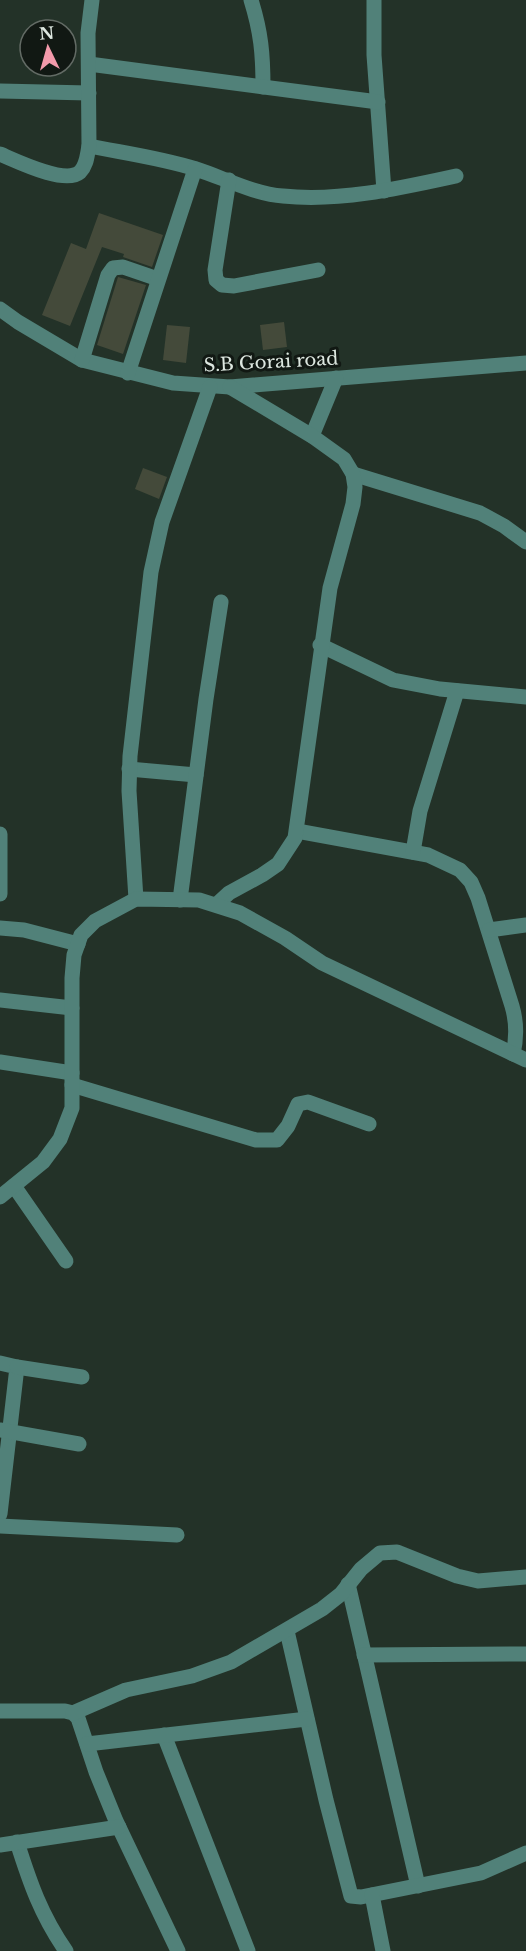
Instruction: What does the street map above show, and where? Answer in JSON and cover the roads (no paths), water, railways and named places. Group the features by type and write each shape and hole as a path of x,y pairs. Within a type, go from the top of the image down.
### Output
{"street":[{"path":"0,154 55,175 74,176 81,171 89,146 88,33 92,0"},
{"path":"251,0 263,49 263,87"},
{"path":"374,0 374,55 384,191"},
{"path":"89,64 378,102"},
{"path":"0,91 89,93"},
{"path":"89,146 195,169 265,193 282,196 305,197 384,191 456,177"},
{"path":"128,373 195,169"},
{"path":"229,180 215,270 216,280 222,285 234,286 318,270"},
{"path":"82,360 108,275 113,268 123,267 158,279"},
{"name":"S.B Gorai road","path":"0,309 82,360 173,384 230,387 526,363"},
{"path":"312,436 336,378"},
{"path":"136,899 129,769 151,572 162,522 210,387"},
{"path":"216,905 229,892 278,864 297,831 320,645 330,588 354,504 355,487 352,474 344,459 312,436 230,387"},
{"path":"352,474 480,513 504,526 526,542"},
{"path":"180,900 221,602"},
{"path":"320,645 393,680 457,691 526,697"},
{"path":"413,852 420,811 457,691"},
{"path":"129,769 196,775"},
{"path":"297,831 428,855 460,870 475,890 489,930 516,1022 519,1057"},
{"path":"0,834 0,894"},
{"path":"0,1197 43,1162 60,1139 72,1108 74,955 81,935 95,921 136,899 199,900 240,913 285,938 322,963 519,1057"},
{"path":"489,930 526,924"},
{"path":"0,928 24,930 78,944"},
{"path":"0,1000 72,1008"},
{"path":"0,1062 72,1079 267,1142 277,1140 284,1133 295,1109 302,1102 308,1102 369,1124"},
{"path":"14,1186 66,1261"},
{"path":"0,1363 81,1377"},
{"path":"0,1514 5,1431 18,1367"},
{"path":"5,1431 79,1444"},
{"path":"0,1526 177,1535"},
{"path":"73,1713 126,1690 214,1669 231,1662 322,1610 380,1553 397,1552 457,1576 478,1581 526,1577"},
{"path":"348,1584 418,1886"},
{"path":"287,1631 351,1896 372,1895 481,1873 526,1853"},
{"path":"364,1655 526,1654"},
{"path":"0,1711 65,1711 73,1713 78,1718 96,1772 119,1827 178,1951"},
{"path":"87,1744 307,1719"},
{"path":"164,1735 248,1951"},
{"path":"0,1845 119,1827"},
{"path":"17,1842 36,1899 47,1922 66,1951"},
{"path":"372,1895 383,1951"}]}
